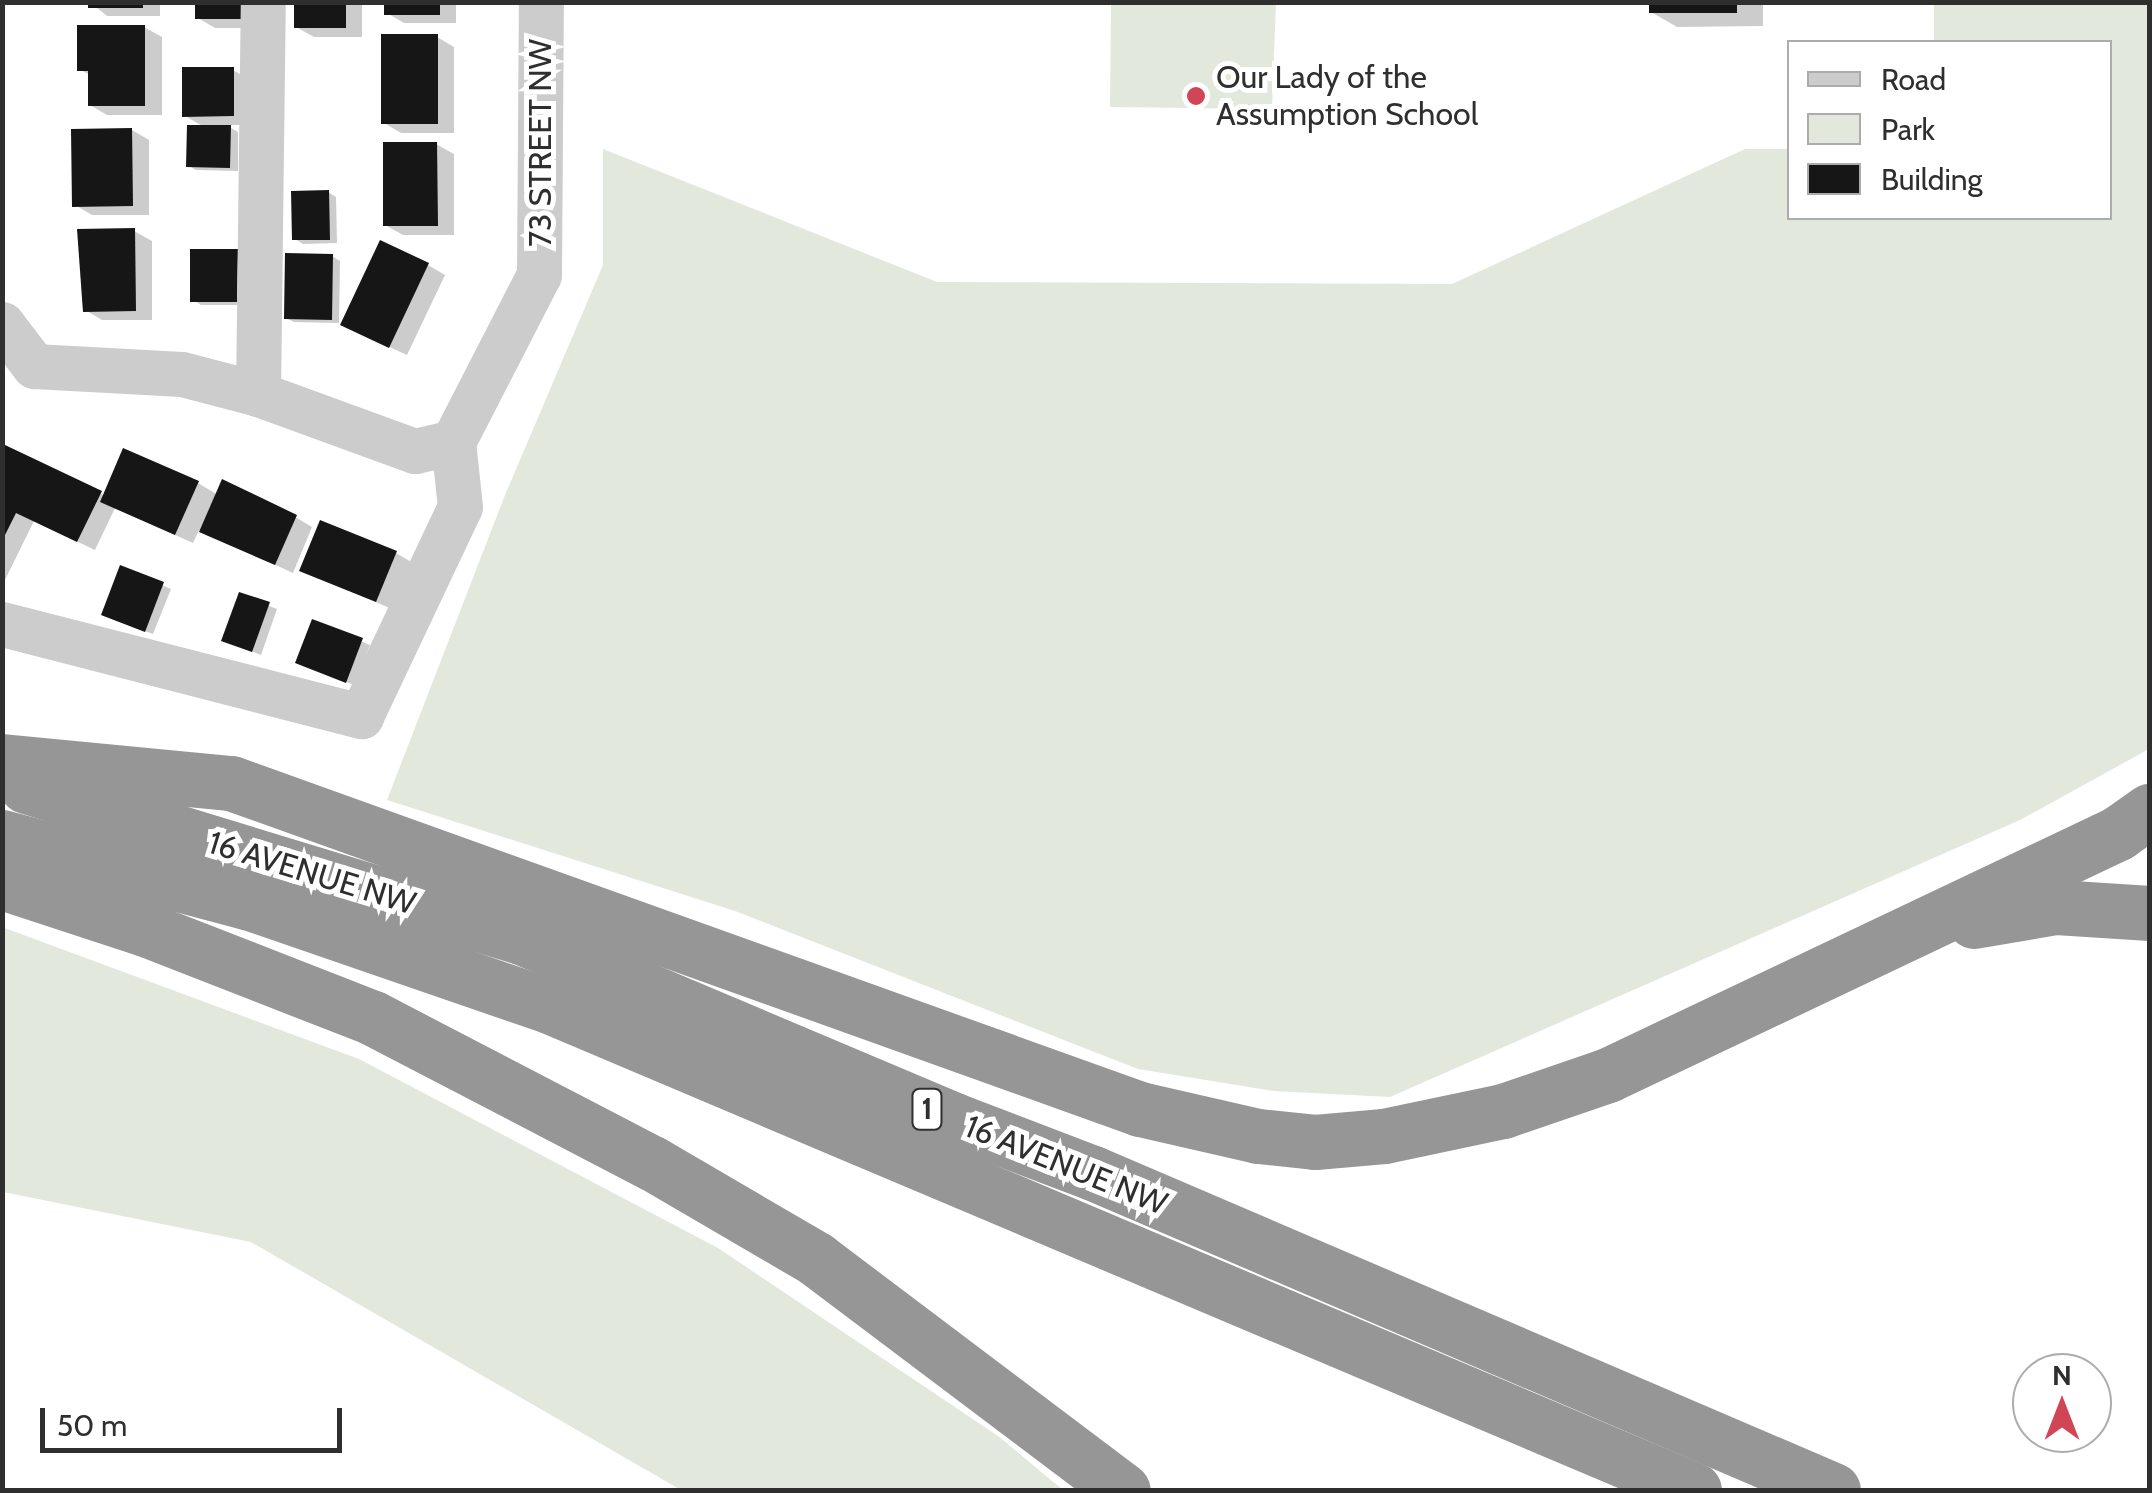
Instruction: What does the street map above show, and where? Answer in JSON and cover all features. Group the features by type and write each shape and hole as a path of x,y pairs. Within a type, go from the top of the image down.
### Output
{"highway":[{"path":"2,760 231,783 1140,1110 1258,1136 1315,1142 1384,1136 1503,1111 1608,1075 2118,833 2150,811"},
{"name":"16 AVENUE NW","path":"2,780 521,937 954,1120 1093,1173 1833,1490"},
{"name":"16 AVENUE NW","path":"2,836 247,902 549,1006 1694,1490"},
{"path":"2,882 145,929 372,1018 652,1163 816,1259 1123,1490"},
{"path":"1758,1003 1940,928 2056,907 2150,913"}],"street":[{"path":"258,394 263,2"},
{"name":"73 STREET NW","path":"453,442 540,276 541,2"},
{"path":"2,324 34,366 182,374 258,394 414,451 453,442 460,507 361,716 2,624"}],"green space":[{"path":"1111,3 1276,3 1272,109 1110,107"},
{"path":"1934,3 2149,3 2149,749 2020,820 1390,1097 1273,1091 1138,1069 735,911 387,800 505,495 603,265 603,149 937,282 1452,284 1745,149 1787,149 1787,220 2112,220 2112,40 1934,40"},
{"path":"2,927 359,1059 718,1248 998,1436 1063,1490 681,1490 251,1242 3,1192"}],"building":[{"path":"88,2 143,2 143,8 88,8"},
{"path":"195,2 241,2 241,19 195,19"},
{"path":"294,2 346,2 346,28 294,28"},
{"path":"384,2 440,2 440,15 384,15"},
{"path":"1649,2 1737,2 1737,13 1649,13"},
{"path":"77,25 145,25 145,106 88,106 88,71 77,71"},
{"path":"381,34 438,34 438,124 381,124"},
{"path":"182,67 234,67 234,116 182,117"},
{"path":"187,125 231,125 230,168 186,167"},
{"path":"132,128 133,206 72,207 71,129"},
{"path":"383,142 437,142 438,226 383,226"},
{"path":"329,190 330,240 292,240 291,191"},
{"path":"135,228 136,311 83,312 77,229"},
{"path":"380,240 429,263 389,348 340,325"},
{"path":"190,249 238,249 237,302 190,302"},
{"path":"285,253 333,254 332,320 284,319"},
{"path":"5,445 102,491 77,542 16,513 2,541"},
{"path":"123,448 199,481 175,535 100,502"},
{"path":"222,479 297,515 275,565 199,532"},
{"path":"320,520 397,551 376,602 299,571"},
{"path":"120,565 164,582 145,632 101,615"},
{"path":"239,592 270,602 252,652 221,641"},
{"path":"312,619 363,638 346,683 295,663"}],"place":[{"name":"Our Lady of the Assumption School","path":"1196,96"}]}
